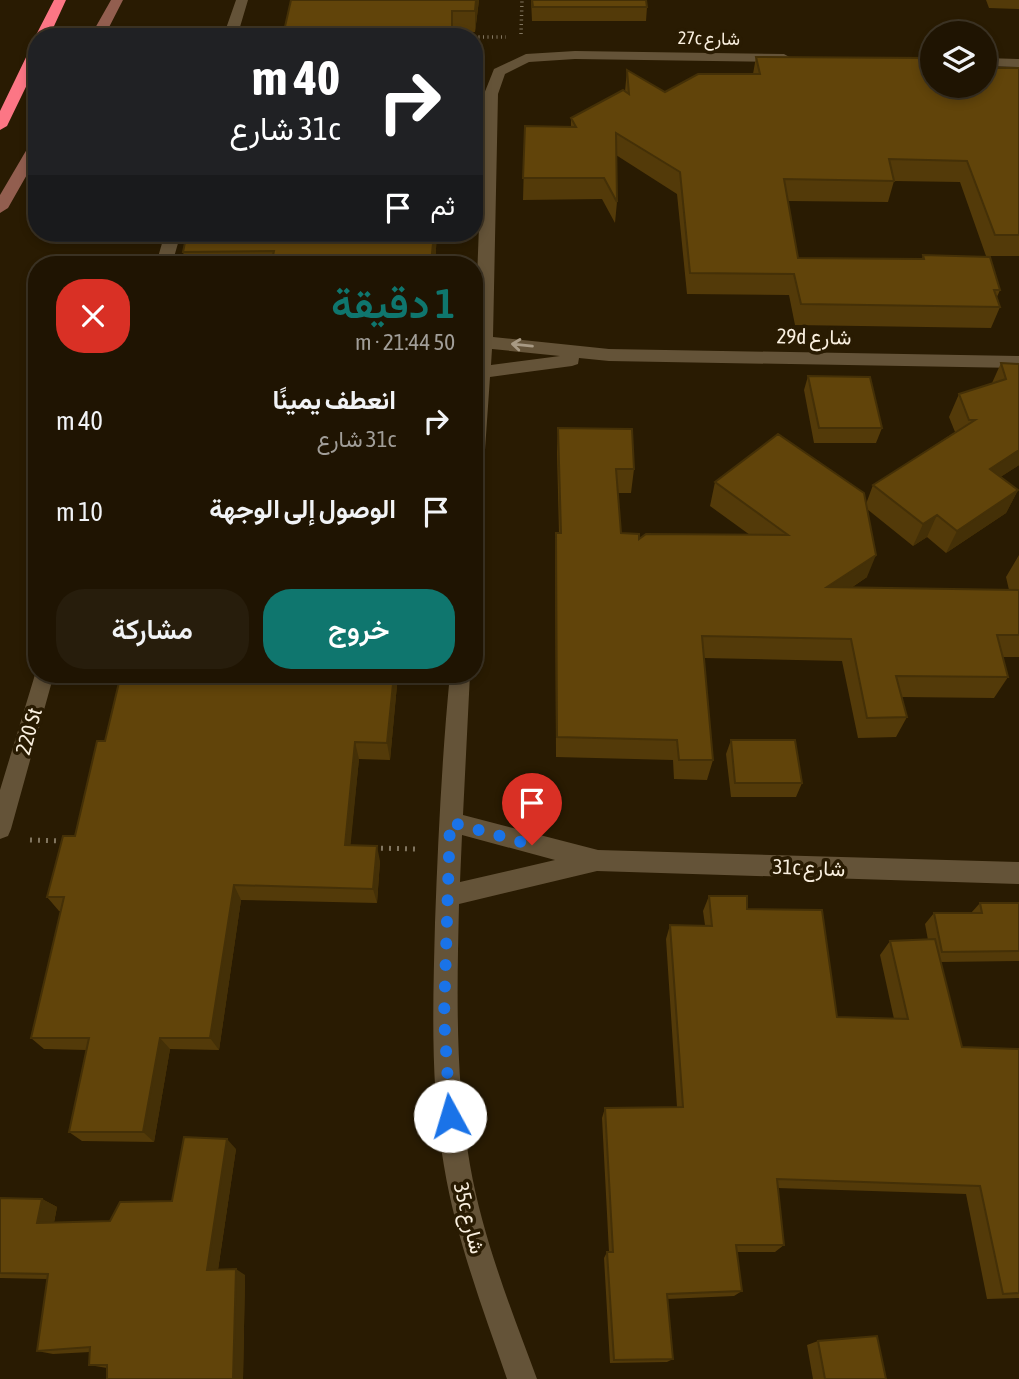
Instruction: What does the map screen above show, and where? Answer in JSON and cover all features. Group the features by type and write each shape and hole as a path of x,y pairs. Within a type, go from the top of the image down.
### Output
{"highway":[{"path":"46,28 60,0"},
{"path":"0,126 28,68"}],"main road":[{"path":"102,28 117,0"},
{"path":"0,208 28,160"}],"street":[{"path":"233,28 242,0"},
{"name":"27c شارع","path":"526,58 587,55 794,59"},
{"path":"483,357 491,94 499,72 526,58"},
{"path":"997,62 1019,63"},
{"name":"29d شارع","path":"484,342 609,355 1019,362"},
{"name":"29d شارع","path":"483,372 609,355"},
{"name":"220 St","path":"0,829 41,683"},
{"name":"35c شارع","path":"459,683 449,850 444,1017 447,1090 457,1167 477,1248 522,1379"},
{"name":"31c شارع","path":"450,822 598,861 1019,873"},
{"name":"31c شارع","path":"448,896 598,861"}],"path":[{"path":"522,0 521,50 526,58"},
{"path":"483,37 521,37"},
{"path":"27,840 68,841"},
{"path":"367,848 449,850"}],"building":[{"path":"291,0 476,0 475,11 452,11 452,28 285,28"},
{"path":"532,0 646,0 647,7 533,7"},
{"path":"756,57 920,58 920,98 997,98 997,68 1019,68 1019,235 995,235 967,161 889,159 894,181 784,179 798,258 924,259 923,255 990,257 1000,290 994,290 1000,307 801,304 794,274 690,273 680,172 616,133 617,202 604,178 523,178 525,126 576,127 571,118 623,90 629,94 627,70 665,92 698,74 760,74"},
{"path":"185,242 433,242 432,256 273,256 274,251 183,252"},
{"path":"1001,363 1019,364 1019,450 990,469 1018,490 957,531 937,515 923,524 873,485 975,420 969,420 959,394 1006,379"},
{"path":"808,376 870,377 882,428 819,428"},
{"path":"558,428 632,429 634,469 616,469 621,533 639,534 639,539 646,534 788,535 715,482 778,434 864,493 876,555 827,587 1019,590 1019,635 997,635 1008,677 896,676 907,717 867,718 851,639 702,636 713,760 679,760 677,740 557,737 556,533 561,533"},
{"path":"119,683 393,683 387,743 355,742 345,845 377,846 373,889 234,885 210,1038 160,1038 143,1132 69,1132 89,1038 31,1038 64,897 47,897 63,836 75,836 97,741 105,741"},
{"path":"731,740 795,740 802,783 735,783"},
{"path":"709,896 747,896 747,909 822,910 837,1017 908,1019 890,941 935,939 962,1047 1019,1049 1019,1293 1003,1294 980,1186 777,1179 784,1245 736,1245 742,1291 667,1294 673,1359 614,1360 607,1252 613,1252 605,1108 683,1107 670,925 712,926"},
{"path":"980,903 1019,903 1019,951 942,952 934,913 982,913"},
{"path":"184,1137 227,1139 207,1270 236,1269 233,1379 107,1379 107,1365 89,1365 90,1347 37,1351 48,1274 0,1273 0,1198 42,1199 37,1223 110,1221 120,1202 172,1201"},
{"path":"877,1336 886,1379 825,1379 818,1341"}],"route":[{"path":"450,1116 444,1017 450,822 532,845"}]}
